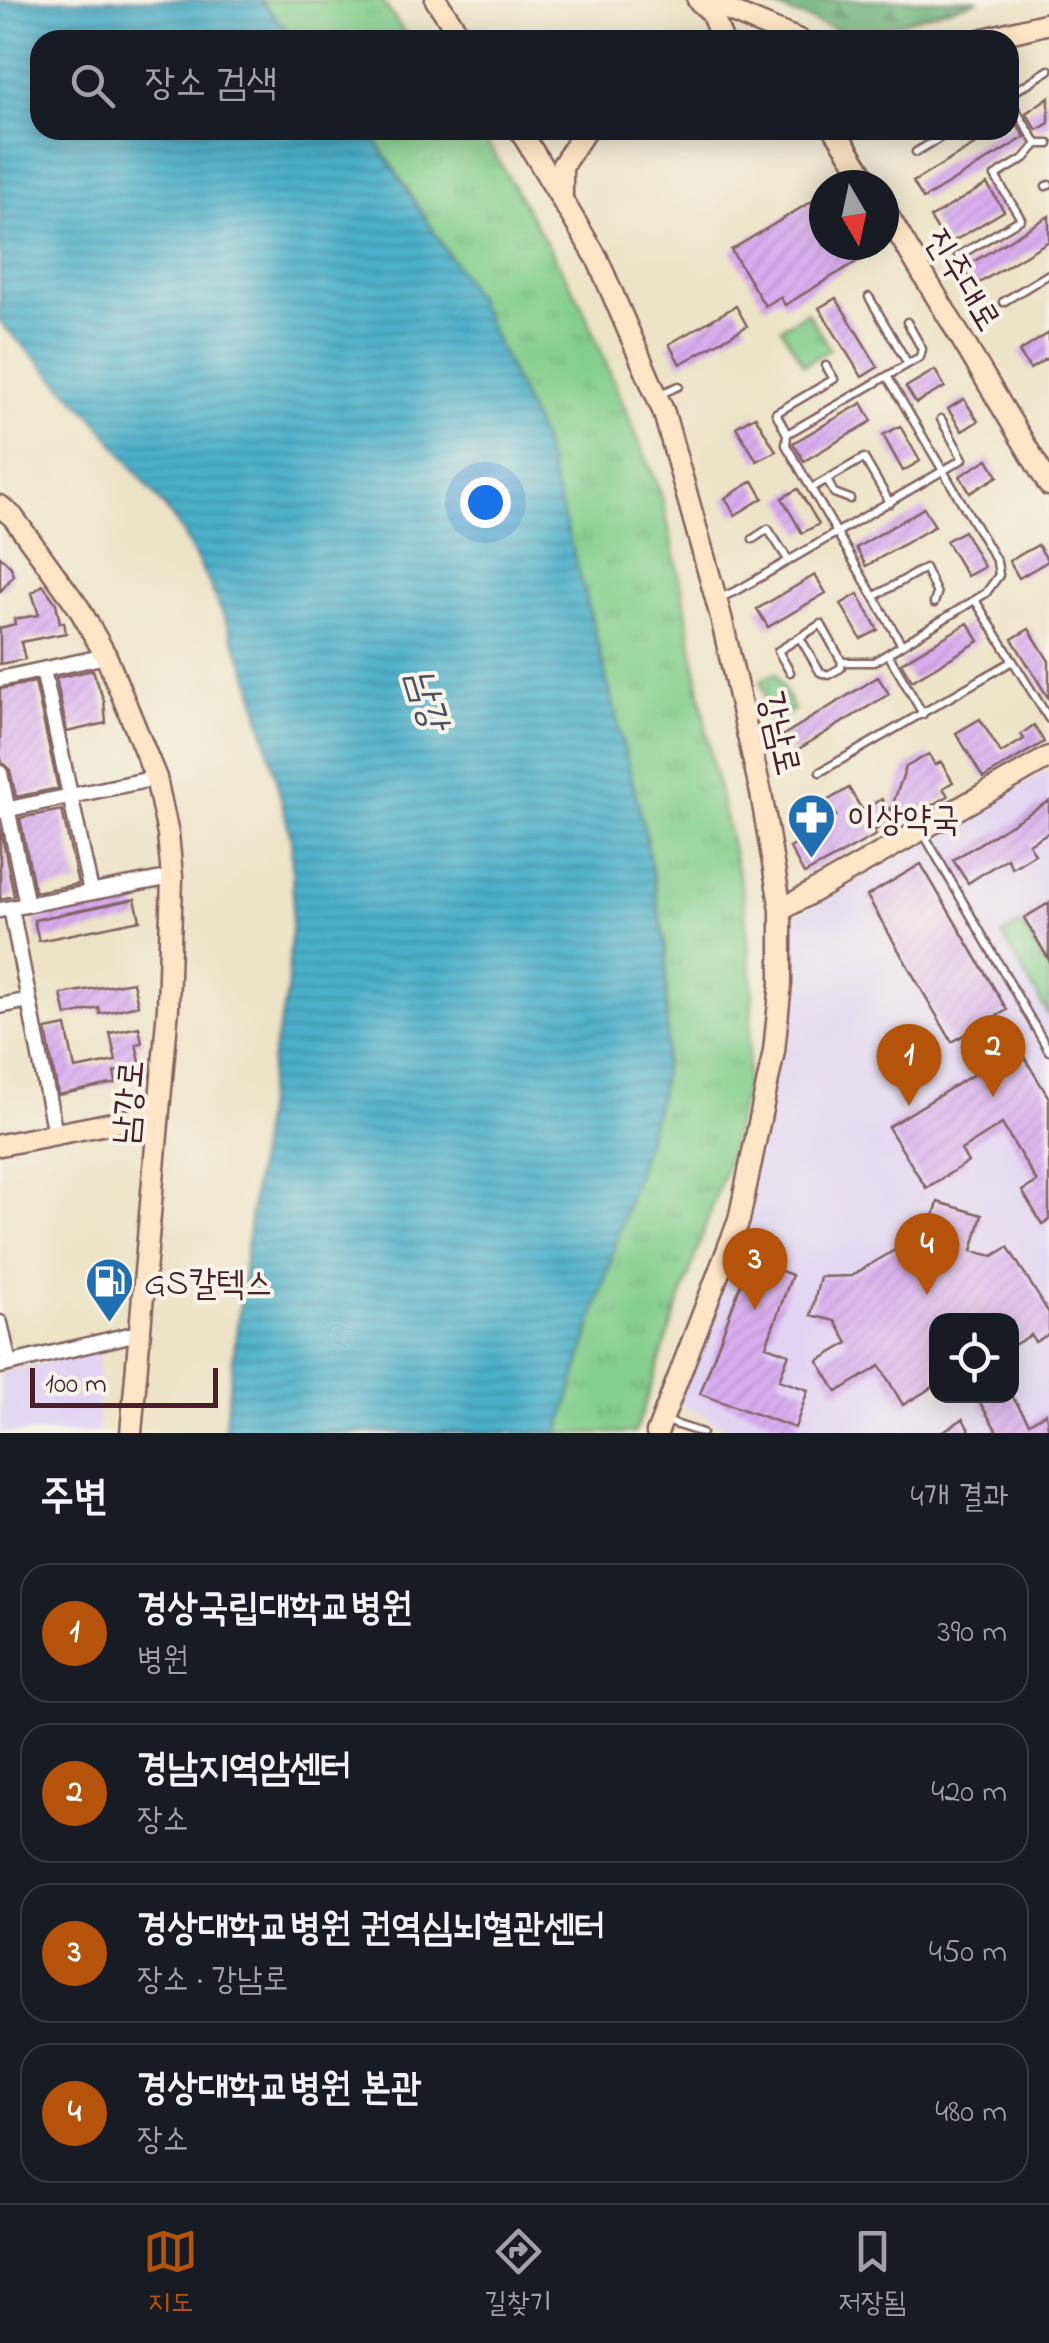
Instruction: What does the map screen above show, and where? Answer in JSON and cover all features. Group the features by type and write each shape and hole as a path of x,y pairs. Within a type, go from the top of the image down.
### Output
{"street":[{"path":"436,0 456,30"},
{"path":"700,0 711,12 718,30"},
{"path":"700,0 746,30"},
{"path":"700,0 774,30"},
{"path":"1019,30 1049,23"},
{"name":"강남로","path":"526,140 603,271 657,395 717,599 761,792 780,910 781,984 774,1051 749,1184 739,1220 659,1426"},
{"path":"562,196 562,166 579,140"},
{"path":"845,140 862,170"},
{"name":"진주대로","path":"899,234 1049,485"},
{"name":"남강로","path":"0,506 79,608 106,656 156,778 168,834 172,877 168,1008 131,1433"},
{"path":"0,678 106,656"},
{"path":"43,670 91,892"},
{"path":"780,910 1049,757"},
{"path":"0,773 4,810 27,905"},
{"path":"4,810 156,778"},
{"path":"55,1134 29,1000 5,909 172,877"},
{"path":"0,1006 29,1000"},
{"path":"0,1145 158,1114"},
{"path":"0,1323 4,1365 142,1332"}],"lane":[{"path":"1019,90 1049,70"},
{"path":"1019,114 1036,144"},
{"path":"916,152 936,140"},
{"path":"958,256 1021,218 995,176 1024,158 1036,144 1049,144"},
{"path":"1003,302 1049,274"},
{"path":"869,296 908,364"},
{"path":"787,434 920,357 922,348 906,322"},
{"path":"826,366 834,379 776,414 787,434 786,445 902,646"},
{"path":"842,662 874,662 902,646 975,600 996,581 999,570 887,376"},
{"path":"657,395 680,386"},
{"path":"717,599 963,459 940,418"},
{"path":"812,488 864,458 890,502"},
{"path":"827,480 834,493 850,499"},
{"path":"753,538 768,530 788,561"},
{"path":"875,596 925,568 937,594 934,603"},
{"path":"975,600 1049,718"},
{"path":"790,672 778,651 821,624 842,662 841,668 828,675 820,672 800,638"},
{"path":"888,654 923,714"},
{"path":"820,772 1011,662"},
{"path":"922,830 1049,1051"},
{"path":"659,1426 702,1433"}],"shaded area":[{"path":"1049,770 1049,1433 734,1433 701,1413 675,1404 749,1212 786,921"},
{"path":"99,1351 98,1433 0,1433 0,1373"}],"green space":[{"path":"260,0 381,0 403,30 287,30"},
{"path":"756,0 979,0 874,30 837,30"},
{"path":"375,140 484,140 494,153 579,299 661,494 683,592 711,757 743,894 753,993 746,1084 728,1160 635,1433 559,1433 660,1095 667,1039 666,949 644,828 583,585 476,297"},
{"path":"807,312 830,349 804,365 781,328"},
{"path":"775,673 794,710 771,723 761,681"},
{"path":"1021,924 1043,961 1049,959 1049,1016 1002,935"}],"water":[{"name":"남강","path":"0,0 260,0 287,30 30,30 30,140 375,140 476,297 540,435 583,585 644,828 666,949 667,1039 660,1095 559,1433 224,1433 259,1146 272,1056 287,993 293,898 291,838 250,677 210,585 178,525 94,418 0,322"}],"building":[{"path":"1049,97 1049,123 1037,130 1026,113"},
{"path":"1019,128 1025,137 923,199 913,182 982,140 1019,140"},
{"path":"987,184 1004,211 947,245 930,218"},
{"path":"809,203 809,260 859,260 785,305 780,297 765,306 731,250"},
{"path":"1049,216 1049,241 974,286 963,268"},
{"path":"836,298 878,367 862,377 819,308"},
{"path":"736,306 747,326 680,364 669,344"},
{"path":"1049,333 1049,357 1030,369 1019,352"},
{"path":"935,370 945,387 916,403 906,387"},
{"path":"964,399 978,421 962,431 948,409"},
{"path":"862,403 872,421 804,461 793,443"},
{"path":"755,416 776,451 757,461 736,427"},
{"path":"900,426 920,461 903,471 883,435"},
{"path":"988,459 998,476 970,493 960,476"},
{"path":"753,481 763,498 735,515 725,498"},
{"path":"798,489 819,524 802,533 782,498"},
{"path":"924,508 935,526 866,566 856,548"},
{"path":"964,531 984,567 967,576 946,541"},
{"path":"1038,545 1048,561 1019,578 1009,561"},
{"path":"0,556 11,567 13,576 0,592"},
{"path":"815,575 826,593 768,627 757,609"},
{"path":"43,585 56,603 66,633 21,642 25,659 0,664 0,628 15,624 14,619 39,615 32,593"},
{"path":"858,594 878,630 861,639 841,604"},
{"path":"968,623 979,641 912,681 901,663"},
{"path":"1029,629 1049,661 1049,699 1012,639"},
{"path":"93,670 104,701 106,723 67,732 56,678"},
{"path":"878,677 889,694 792,753 782,736"},
{"path":"35,682 58,788 16,797 10,770 2,763 0,754 0,689"},
{"path":"980,719 1001,753 1024,739 1021,734 1034,725 1044,742 983,778 956,733"},
{"path":"929,754 935,765 941,762 953,782 943,788 948,796 908,820 904,814 874,831 876,835 804,874 790,848 799,843 796,837 836,816 827,801 849,788 862,810 882,799 890,812 906,767"},
{"path":"1049,801 1049,832 1029,844 1035,854 1012,868 1007,858 968,883 953,860"},
{"path":"62,810 78,884 35,892 20,818"},
{"path":"0,826 14,896 0,899"},
{"path":"921,864 1007,1010 952,1042 867,896"},
{"path":"135,899 140,920 39,941 34,920"},
{"path":"1049,903 1049,960 1024,918"},
{"path":"133,982 138,1005 100,1014 99,1008 66,1016 61,994"},
{"path":"66,1026 75,1069 116,1061 110,1033 139,1027 142,1043 136,1044 141,1066 114,1072 116,1083 58,1095 46,1030"},
{"path":"1018,1047 1049,1098 1049,1220 1042,1224 1022,1191 1037,1182 1002,1124 961,1150 968,1162 926,1188 888,1127"},
{"path":"938,1202 982,1215 972,1251 993,1256 1008,1247 1049,1313 1049,1334 1035,1342 1031,1335 1019,1342 1019,1313 929,1313 929,1389 903,1405 880,1366 837,1392 818,1361 848,1343 835,1321 811,1315 820,1277 851,1276 930,1229"},
{"path":"750,1259 792,1275 766,1346 789,1354 779,1380 808,1390 795,1428 700,1394"},
{"path":"980,1403 1016,1403 1029,1423 1046,1413 1049,1433 998,1433"},
{"path":"963,1419 971,1433 940,1433"}],"place":[{"name":"이상약국","path":"812,860"},
{"name":"경남지역암센터","path":"993,1097"},
{"name":"경상국립대학교병원","path":"909,1106"},
{"name":"경상대학교병원 본관","path":"927,1295"},
{"name":"경상대학교병원 권역심뇌혈관센터","path":"755,1310"},
{"name":"GS칼텍스","path":"109,1324"}]}
